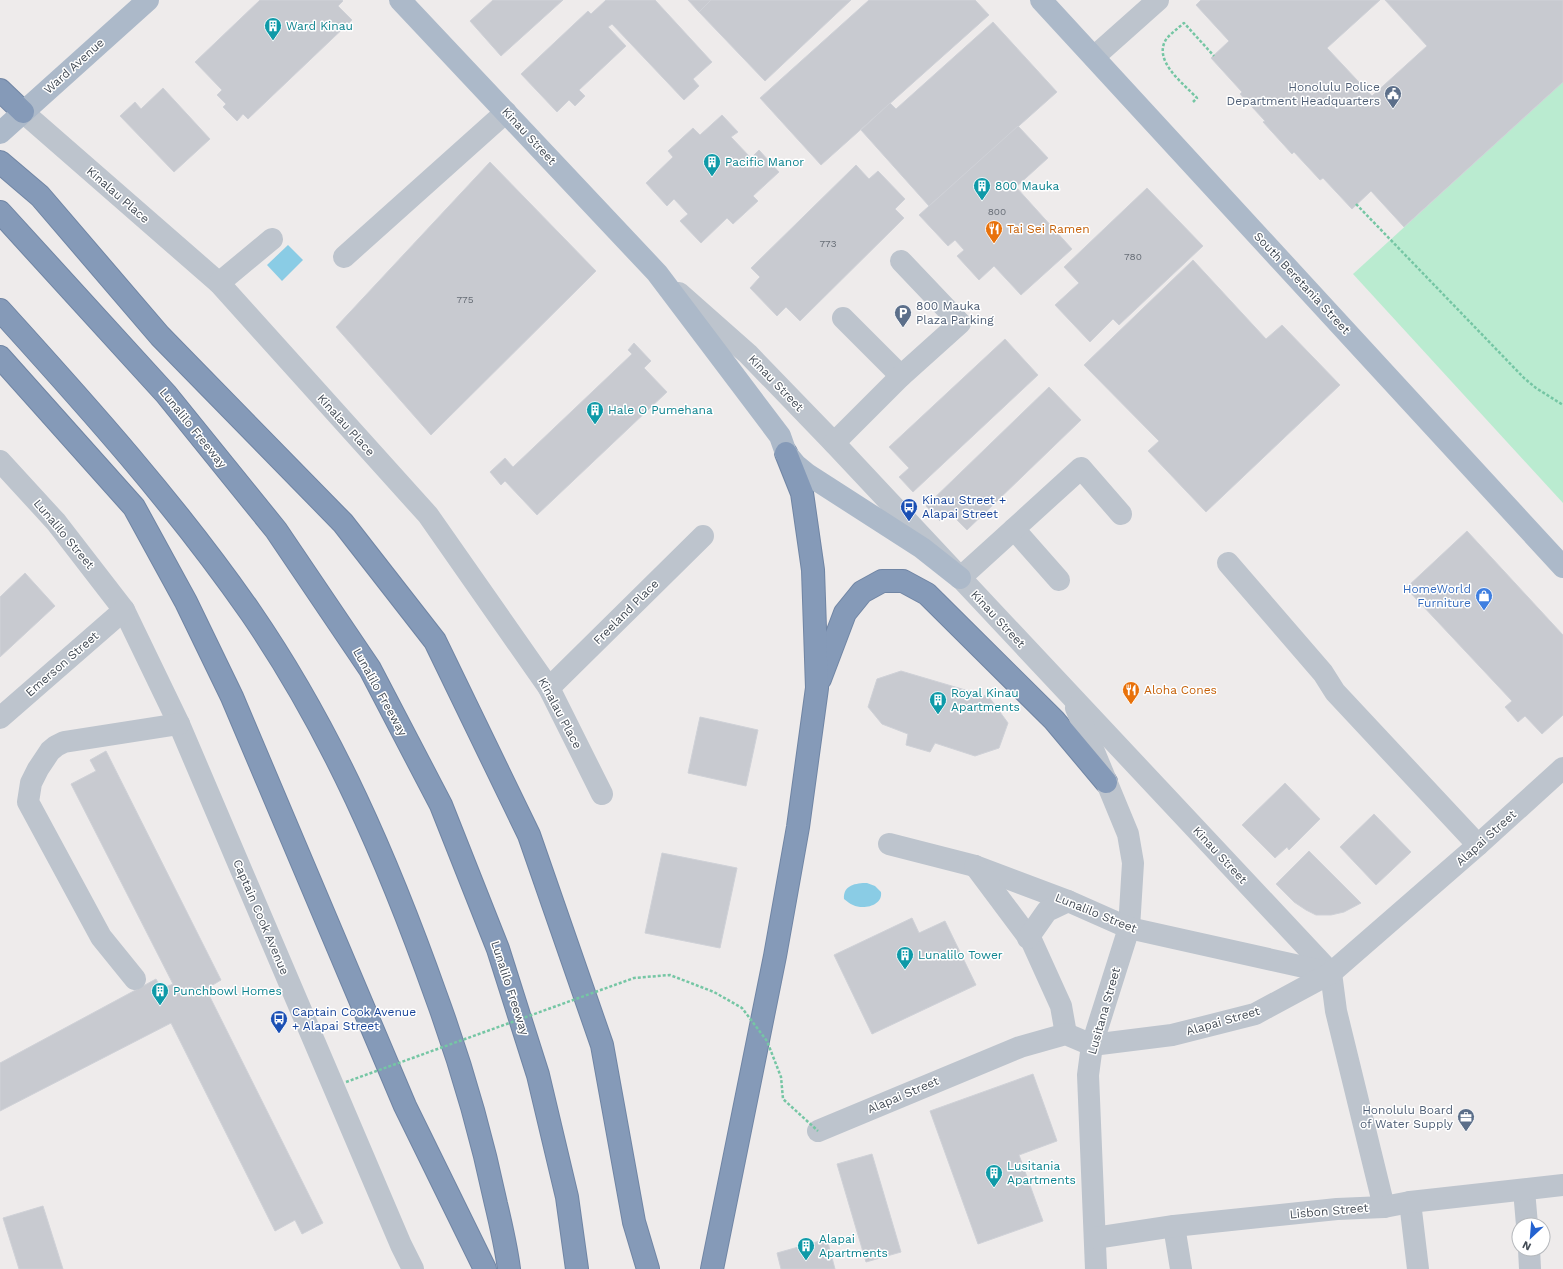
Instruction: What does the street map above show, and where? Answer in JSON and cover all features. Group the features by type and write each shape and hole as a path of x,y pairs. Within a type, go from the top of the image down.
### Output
{"highway":[{"path":"0,90 23,112"},
{"path":"0,162 40,196 160,336 343,523 435,640 529,835 602,1045 634,1222 648,1269"},
{"name":"Lunalilo Freeway","path":"0,212 166,394 276,530 370,669 441,805 498,949 538,1075 566,1197 577,1269"},
{"path":"0,310 93,414 188,527 251,614 317,718 384,856 450,1034 468,1092 489,1170 509,1269"},
{"path":"0,357 134,507 186,602 232,697 405,1106 485,1269"},
{"path":"712,1269 775,956 796,842 817,688 813,570 802,493 786,453"},
{"path":"817,688 845,613 862,592 882,581 903,581 927,594 1054,720 1106,782"}],"main road":[{"name":"Ward Avenue","path":"0,133 148,0"},
{"name":"Kinau Street","path":"400,0 656,273 780,436 786,453"},
{"name":"South Beretania Street","path":"1041,0 1563,567"},
{"path":"786,453 796,465 807,474 922,548 960,578"}],"street":[{"path":"1094,57 1158,0"},
{"name":"Kinalau Place","path":"23,112 219,283 428,516 549,688 602,794"},
{"path":"344,257 506,112"},
{"path":"219,283 272,239"},
{"path":"834,443 901,376 960,323 901,261"},
{"name":"Kinau Street","path":"656,273 748,354 834,443 1331,973"},
{"path":"843,318 901,376"},
{"name":"Lunalilo Street","path":"0,461 56,522 124,610"},
{"path":"960,578 1081,468 1121,514"},
{"path":"1014,529 1059,580"},
{"name":"Freeland Place","path":"549,688 703,536"},
{"path":"1228,563 1322,673 1335,692 1478,846"},
{"name":"Emerson Street","path":"0,718 124,610"},
{"name":"Captain Cook Avenue","path":"124,610 179,724 401,1245 413,1269"},
{"name":"Lusitana Street","path":"1071,696 1128,834 1134,863 1129,928 1092,1045 1088,1075 1096,1269"},
{"path":"135,979 101,937 65,872 28,802 31,783 50,751 64,742 179,724"},
{"name":"Alapai Street","path":"1092,1045 1172,1035 1255,1014 1331,973 1478,846 1563,768"},
{"name":"Lunalilo Street","path":"889,844 975,866 1068,901 1129,928 1331,973"},
{"path":"975,866 1032,942 1061,1006 1066,1034 1092,1045"},
{"path":"1028,938 1047,911 1068,901"},
{"path":"1331,973 1336,1011 1384,1207"},
{"name":"Alapai Street","path":"818,1131 1020,1047 1066,1034"},
{"name":"Lisbon Street","path":"1095,1238 1174,1226 1336,1210 1384,1207 1410,1202 1563,1185"},
{"path":"1524,1190 1526,1217"},
{"path":"1410,1202 1418,1269"},
{"path":"1174,1226 1180,1269"},
{"path":"1529,1257 1530,1269"}],"path":[{"path":"1193,102 1197,98 1165,62 1163,50 1164,44 1170,35 1184,23 1214,56"},
{"path":"1356,204 1524,378 1536,388 1563,405"},
{"path":"346,1082 634,978 670,975 714,992 742,1008 768,1041 781,1077 783,1099 818,1131"}],"green space":[{"path":"1563,82 1563,503 1353,274"}],"water":[{"path":"288,245 303,260 282,281 267,265"},
{"path":"867,883 875,886 881,892 881,897 876,904 862,907 851,904 844,899 844,894 848,888 855,884"}],"building":[{"name":"Ward Kinau","path":"260,0 342,0 343,1 338,6 352,20 248,119 243,114 237,121 223,107 226,104 217,95 222,90 195,62"},
{"path":"493,0 563,0 501,56 470,21"},
{"path":"606,0 655,0 712,62 693,79 699,86 684,100 612,24 608,27 626,46 579,90 585,96 575,106 569,100 557,112 521,74 588,11 591,14"},
{"path":"688,0 711,0 699,12"},
{"path":"711,0 851,0 765,81 699,12"},
{"path":"869,0 975,0 989,15 821,165 760,98"},
{"name":"Honolulu Police Department Headquarters","path":"1201,0 1380,0 1327,48 1372,96 1427,46 1385,0 1563,0 1563,82 1404,227 1371,191 1352,209 1323,178 1320,180 1294,152 1292,154 1263,122 1265,121 1240,94 1242,92 1211,58 1229,41 1196,5"},
{"path":"993,22 1057,92 929,206 861,130 890,103 896,109"},
{"path":"163,88 210,139 174,172 120,116 135,102 141,109"},
{"name":"Pacific Manor","path":"722,115 738,132 731,137 751,158 759,150 779,172 753,196 758,201 733,224 727,218 701,243 680,221 688,214 674,199 667,206 646,183 673,157 668,151 693,128 700,135"},
{"name":"800 Mauka","path":"1018,126 1048,158 1016,187 1072,249 1021,295 994,266 979,280 957,256 964,250 955,240 948,246 919,215"},
{"path":"490,162 596,271 431,435 336,327"},
{"path":"856,165 869,179 878,171 905,199 895,209 904,218 800,321 786,307 777,316 750,288 760,277 751,268"},
{"path":"1147,188 1203,246 1119,325 1113,319 1090,342 1055,305 1079,283 1064,267"},
{"path":"1193,260 1266,339 1282,325 1340,385 1206,512 1148,451 1159,441 1084,365"},
{"path":"1005,339 1038,375 913,492 899,477 909,468 889,447"},
{"name":"Hale O Pumehana","path":"634,343 651,361 644,368 667,392 537,515 505,481 501,485 490,472 505,458 513,467 632,354 628,350"},
{"path":"1049,387 1081,420 967,530 949,512 940,521 926,506"},
{"name":"HomeWorld Furniture","path":"1467,531 1563,635 1563,715 1542,734 1525,716 1518,722 1505,707 1512,701 1406,588"},
{"path":"25,573 55,606 0,657 0,597"},
{"name":"Royal Kinau Apartments","path":"901,671 989,697 1008,723 999,748 975,756 935,743 930,752 906,745 908,734 882,724 868,707 877,679"},
{"path":"700,717 758,730 746,786 688,773"},
{"name":"Punchbowl Homes","path":"106,751 221,980 206,989 323,1223 302,1234 295,1220 275,1231 171,1023 0,1111 0,1063 156,979 161,989 173,984 71,784 96,771 90,760"},
{"path":"1285,783 1320,819 1289,850 1287,847 1275,858 1242,825"},
{"path":"1374,814 1411,852 1376,885 1340,847"},
{"path":"1309,851 1361,903 1344,912 1331,915 1316,915 1294,902 1276,884"},
{"path":"662,853 737,868 720,948 645,933"},
{"name":"Lunalilo Tower","path":"912,918 919,933 945,921 976,985 872,1034 834,955"},
{"name":"Lusitania Apartments","path":"1033,1074 1057,1141 1019,1155 1043,1221 978,1244 930,1111"},
{"path":"872,1154 901,1252 866,1262 837,1164"},
{"path":"43,1206 63,1269 19,1269 3,1218"},
{"name":"Alapai Apartments","path":"827,1239 835,1269 781,1269 777,1253"}],"place":[{"name":"Ward Kinau","path":"273,41"},
{"name":"Honolulu Police Department Headquarters","path":"1393,109"},
{"name":"Pacific Manor","path":"712,177"},
{"name":"800 Mauka","path":"982,201"},
{"name":"Tai Sei Ramen","path":"994,244"},
{"name":"800 Mauka Plaza Parking","path":"903,328"},
{"name":"Hale O Pumehana","path":"595,425"},
{"name":"Kinau Street + Alapai Street","path":"909,522"},
{"name":"HomeWorld Furniture","path":"1484,611"},
{"name":"Aloha Cones","path":"1131,705"},
{"name":"Royal Kinau Apartments","path":"938,715"},
{"name":"Lunalilo Tower","path":"905,970"},
{"name":"Punchbowl Homes","path":"160,1006"},
{"name":"Captain Cook Avenue + Alapai Street","path":"279,1034"},
{"name":"Honolulu Board of Water Supply","path":"1466,1132"},
{"name":"Lusitania Apartments","path":"994,1188"},
{"name":"Alapai Apartments","path":"806,1261"}]}
